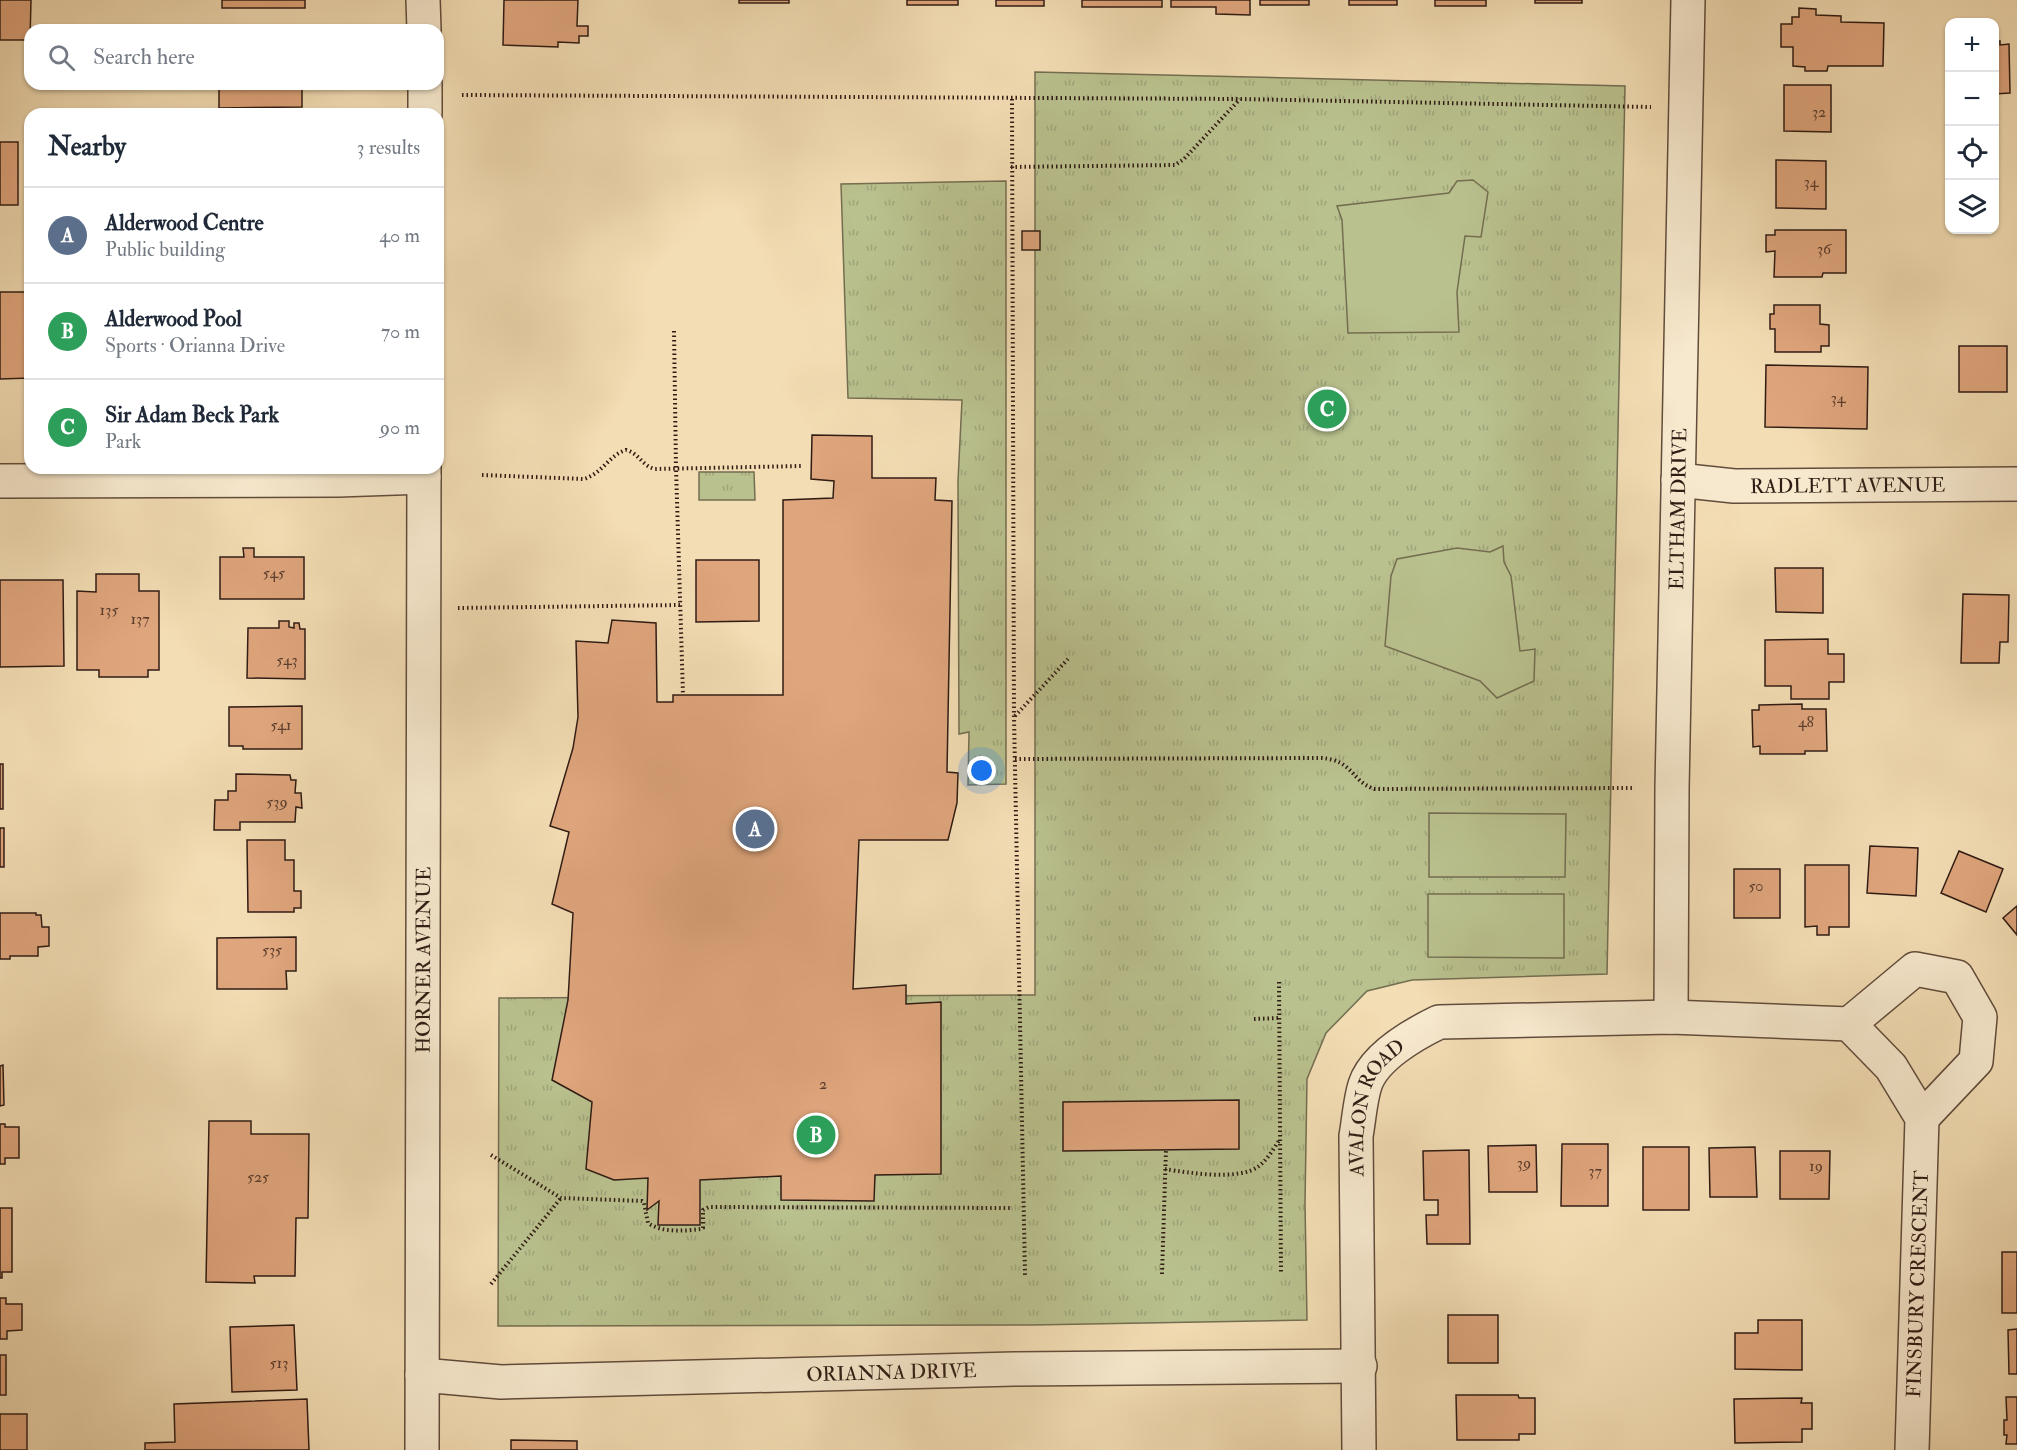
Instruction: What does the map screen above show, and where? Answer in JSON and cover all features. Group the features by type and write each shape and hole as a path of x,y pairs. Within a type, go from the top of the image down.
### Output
{"street":[{"path":"423,0 424,24"},
{"name":"ELTHAM DRIVE","path":"1671,1017 1672,788 1688,0"},
{"path":"0,481 326,480 410,474"},
{"name":"HORNER AVENUE","path":"422,1450 424,474"},
{"name":"RADLETT AVENUE","path":"1678,480 1734,486 2017,484"},
{"path":"1671,1017 1849,1024 1915,969 1957,976 1980,1017 1976,1061 1922,1118 1892,1067 1849,1024"},
{"name":"AVALON ROAD","path":"1359,1450 1356,1136 1365,1085 1370,1073 1382,1060 1419,1032 1439,1022 1671,1017"},
{"name":"FINSBURY CRESCENT","path":"1912,1450 1922,1118"},
{"name":"ORIANNA DRIVE","path":"422,1375 501,1382 1014,1369 1359,1366"}],"path":[{"path":"425,98 1240,99 1685,109"},
{"path":"1012,99 1014,717 1025,1275"},
{"path":"1011,167 1176,165 1240,99"},
{"path":"674,331 683,695"},
{"path":"482,475 584,479 594,476 616,455 627,450 632,451 644,465 649,467 801,466"},
{"path":"424,608 680,605"},
{"path":"1014,717 1068,659"},
{"path":"1015,759 1323,758 1340,761 1350,768 1363,784 1374,789 1672,788"},
{"path":"1279,982 1281,1273"},
{"path":"1254,1019 1279,1018"},
{"path":"1165,1169 1207,1175 1248,1171 1261,1165 1281,1139"},
{"path":"1162,1274 1166,1149"},
{"path":"491,1155 561,1198 642,1201 648,1223 664,1230 703,1228 703,1210 709,1207 1011,1208"},
{"path":"491,1284 561,1198"}],"green space":[{"path":"1035,72 1625,86 1607,974 1412,980 1367,991 1326,1033 1307,1079 1305,1203 1307,1320 1031,1325 498,1326 499,998 1035,995"},
{"path":"1473,180 1488,192 1481,237 1465,236 1457,292 1459,332 1348,333 1342,220 1337,206 1449,193 1457,181"},
{"path":"1006,181 1006,784 968,785 969,732 959,734 958,481 962,400 848,398 841,184"},
{"path":"699,472 754,472 755,500 699,500"},
{"path":"1503,546 1504,562 1511,576 1520,651 1535,649 1534,681 1497,698 1480,681 1385,646 1391,576 1397,559 1457,548 1490,552"},
{"path":"1429,813 1566,814 1565,877 1429,877"},
{"path":"1428,894 1564,894 1564,958 1428,957"}],"building":[{"path":"0,0 31,0 30,24 24,24 24,40 0,40"},
{"path":"222,0 305,0 305,8 222,8"},
{"path":"504,0 578,0 577,26 588,26 588,36 579,36 579,43 558,42 558,47 503,45"},
{"path":"739,0 789,0 789,3 739,3"},
{"path":"907,0 958,0 958,5 907,5"},
{"path":"996,0 1044,0 1044,6 996,6"},
{"path":"1082,0 1162,0 1162,7 1082,7"},
{"path":"1171,0 1250,0 1250,15 1216,14 1216,7 1171,7"},
{"path":"1260,0 1309,0 1309,5 1260,5"},
{"path":"1349,0 1397,0 1397,5 1349,5"},
{"path":"1435,0 1486,0 1486,6 1435,6"},
{"path":"1535,0 1582,0 1582,3 1535,3"},
{"path":"1799,8 1816,9 1816,15 1841,16 1841,22 1884,23 1883,66 1828,66 1827,71 1805,71 1805,67 1793,66 1793,47 1781,47 1781,24 1792,24 1792,17 1799,17"},
{"path":"1999,41 2000,45 2009,44 2010,93 1999,94"},
{"path":"1784,85 1831,85 1831,132 1784,131"},
{"path":"219,90 302,90 302,107 219,108"},
{"path":"0,142 18,142 18,205 0,205"},
{"path":"1776,160 1826,161 1826,209 1776,208"},
{"path":"1775,230 1846,230 1846,273 1823,273 1822,277 1774,277 1775,251 1766,252 1766,235 1775,235"},
{"path":"1022,231 1040,231 1040,250 1022,250"},
{"path":"0,292 24,292 24,378 0,379"},
{"path":"1774,305 1820,305 1820,324 1829,325 1829,346 1821,346 1821,352 1775,352 1775,329 1770,329 1770,314 1774,314"},
{"path":"1959,346 2007,346 2007,392 1959,392"},
{"path":"1766,365 1868,367 1867,429 1765,427"},
{"path":"812,435 872,436 872,478 936,478 935,500 952,501 947,772 958,773 957,803 948,840 859,840 853,989 906,985 906,1004 941,1002 941,1174 875,1175 874,1201 781,1200 781,1176 700,1180 700,1225 658,1225 659,1201 647,1210 648,1178 614,1180 586,1169 592,1102 552,1080 568,1000 573,913 552,904 569,832 550,826 573,748 578,717 576,641 608,643 612,620 656,623 657,702 673,702 673,695 783,695 783,500 833,498 834,481 811,479"},
{"path":"243,548 254,548 254,557 304,557 304,599 220,599 220,557 244,557"},
{"path":"696,560 759,560 759,621 696,622"},
{"path":"1775,568 1823,568 1823,613 1776,612"},
{"path":"96,574 139,574 139,591 159,591 159,670 148,670 148,677 99,677 99,670 77,670 77,591 96,592"},
{"path":"0,580 63,580 64,666 0,667"},
{"path":"1963,594 2009,595 2008,642 2000,642 1999,663 1961,663"},
{"path":"279,621 289,621 289,627 294,628 294,623 299,623 300,629 305,629 305,679 247,678 248,628 279,628"},
{"path":"1828,639 1828,654 1844,654 1844,682 1829,682 1829,699 1791,699 1791,686 1765,686 1765,640"},
{"path":"1802,704 1802,709 1826,709 1827,751 1805,751 1805,754 1760,754 1760,746 1753,747 1752,710 1759,710 1759,705"},
{"path":"302,706 302,749 243,749 243,746 229,746 229,707"},
{"path":"0,764 3,764 3,809 0,809"},
{"path":"236,774 290,775 291,780 296,780 295,793 301,793 302,808 296,807 295,822 240,822 240,830 214,830 215,800 228,800 228,791 236,791"},
{"path":"0,828 4,828 4,867 0,867"},
{"path":"247,840 285,840 285,860 294,860 294,891 301,891 301,908 294,908 294,912 248,912"},
{"path":"1870,846 1918,848 1916,896 1867,893"},
{"path":"1959,851 2003,869 1986,912 1941,893"},
{"path":"1805,865 1849,865 1849,927 1829,927 1829,935 1817,935 1817,926 1805,927"},
{"path":"1734,869 1780,869 1780,918 1734,918"},
{"path":"2017,906 2017,935 2003,918"},
{"path":"0,913 41,915 42,927 49,927 49,946 38,947 38,956 10,956 10,959 0,959"},
{"path":"296,937 296,971 286,971 287,989 217,989 217,938"},
{"path":"3,1065 4,1105 0,1106 0,1066"},
{"path":"1239,1100 1239,1149 1063,1151 1063,1102"},
{"path":"209,1121 251,1121 251,1134 309,1134 308,1218 296,1218 295,1276 254,1276 255,1283 206,1282"},
{"path":"0,1124 5,1124 5,1127 19,1127 19,1158 5,1158 5,1164 0,1164"},
{"path":"1562,1144 1608,1144 1608,1206 1561,1206"},
{"path":"1536,1145 1537,1192 1489,1192 1488,1146"},
{"path":"1643,1147 1689,1147 1689,1210 1643,1210"},
{"path":"1755,1147 1757,1197 1710,1197 1709,1148"},
{"path":"1469,1150 1470,1244 1427,1244 1426,1215 1438,1215 1438,1200 1424,1200 1423,1151"},
{"path":"1780,1151 1830,1151 1829,1199 1780,1199"},
{"path":"0,1208 12,1208 12,1272 2,1272 2,1278 0,1278"},
{"path":"2002,1252 2017,1252 2017,1313 2002,1313"},
{"path":"0,1298 6,1298 6,1304 22,1304 22,1330 7,1331 7,1339 0,1339"},
{"path":"1448,1315 1498,1315 1498,1363 1448,1363"},
{"path":"1758,1320 1802,1320 1802,1370 1735,1369 1735,1333 1758,1333"},
{"path":"294,1325 297,1390 232,1392 230,1327"},
{"path":"2017,1329 2017,1374 2009,1374 2008,1330"},
{"path":"0,1355 6,1355 6,1395 0,1395"},
{"path":"1456,1395 1518,1395 1519,1398 1535,1398 1535,1434 1519,1434 1519,1440 1457,1440"},
{"path":"2006,1397 2017,1397 2017,1444 2006,1444 2004,1420 2007,1420"},
{"path":"1802,1398 1801,1403 1812,1403 1812,1429 1802,1429 1802,1442 1735,1443 1734,1399"},
{"path":"307,1399 309,1450 145,1450 145,1443 175,1442 174,1404"},
{"path":"0,1414 27,1414 27,1450 0,1450"},
{"path":"511,1440 577,1441 577,1450 511,1450"}],"place":[{"name":"Sir Adam Beck Park","path":"1327,409"},
{"name":"Alderwood Centre","path":"755,829"},
{"name":"Alderwood Pool","path":"816,1135"}]}
